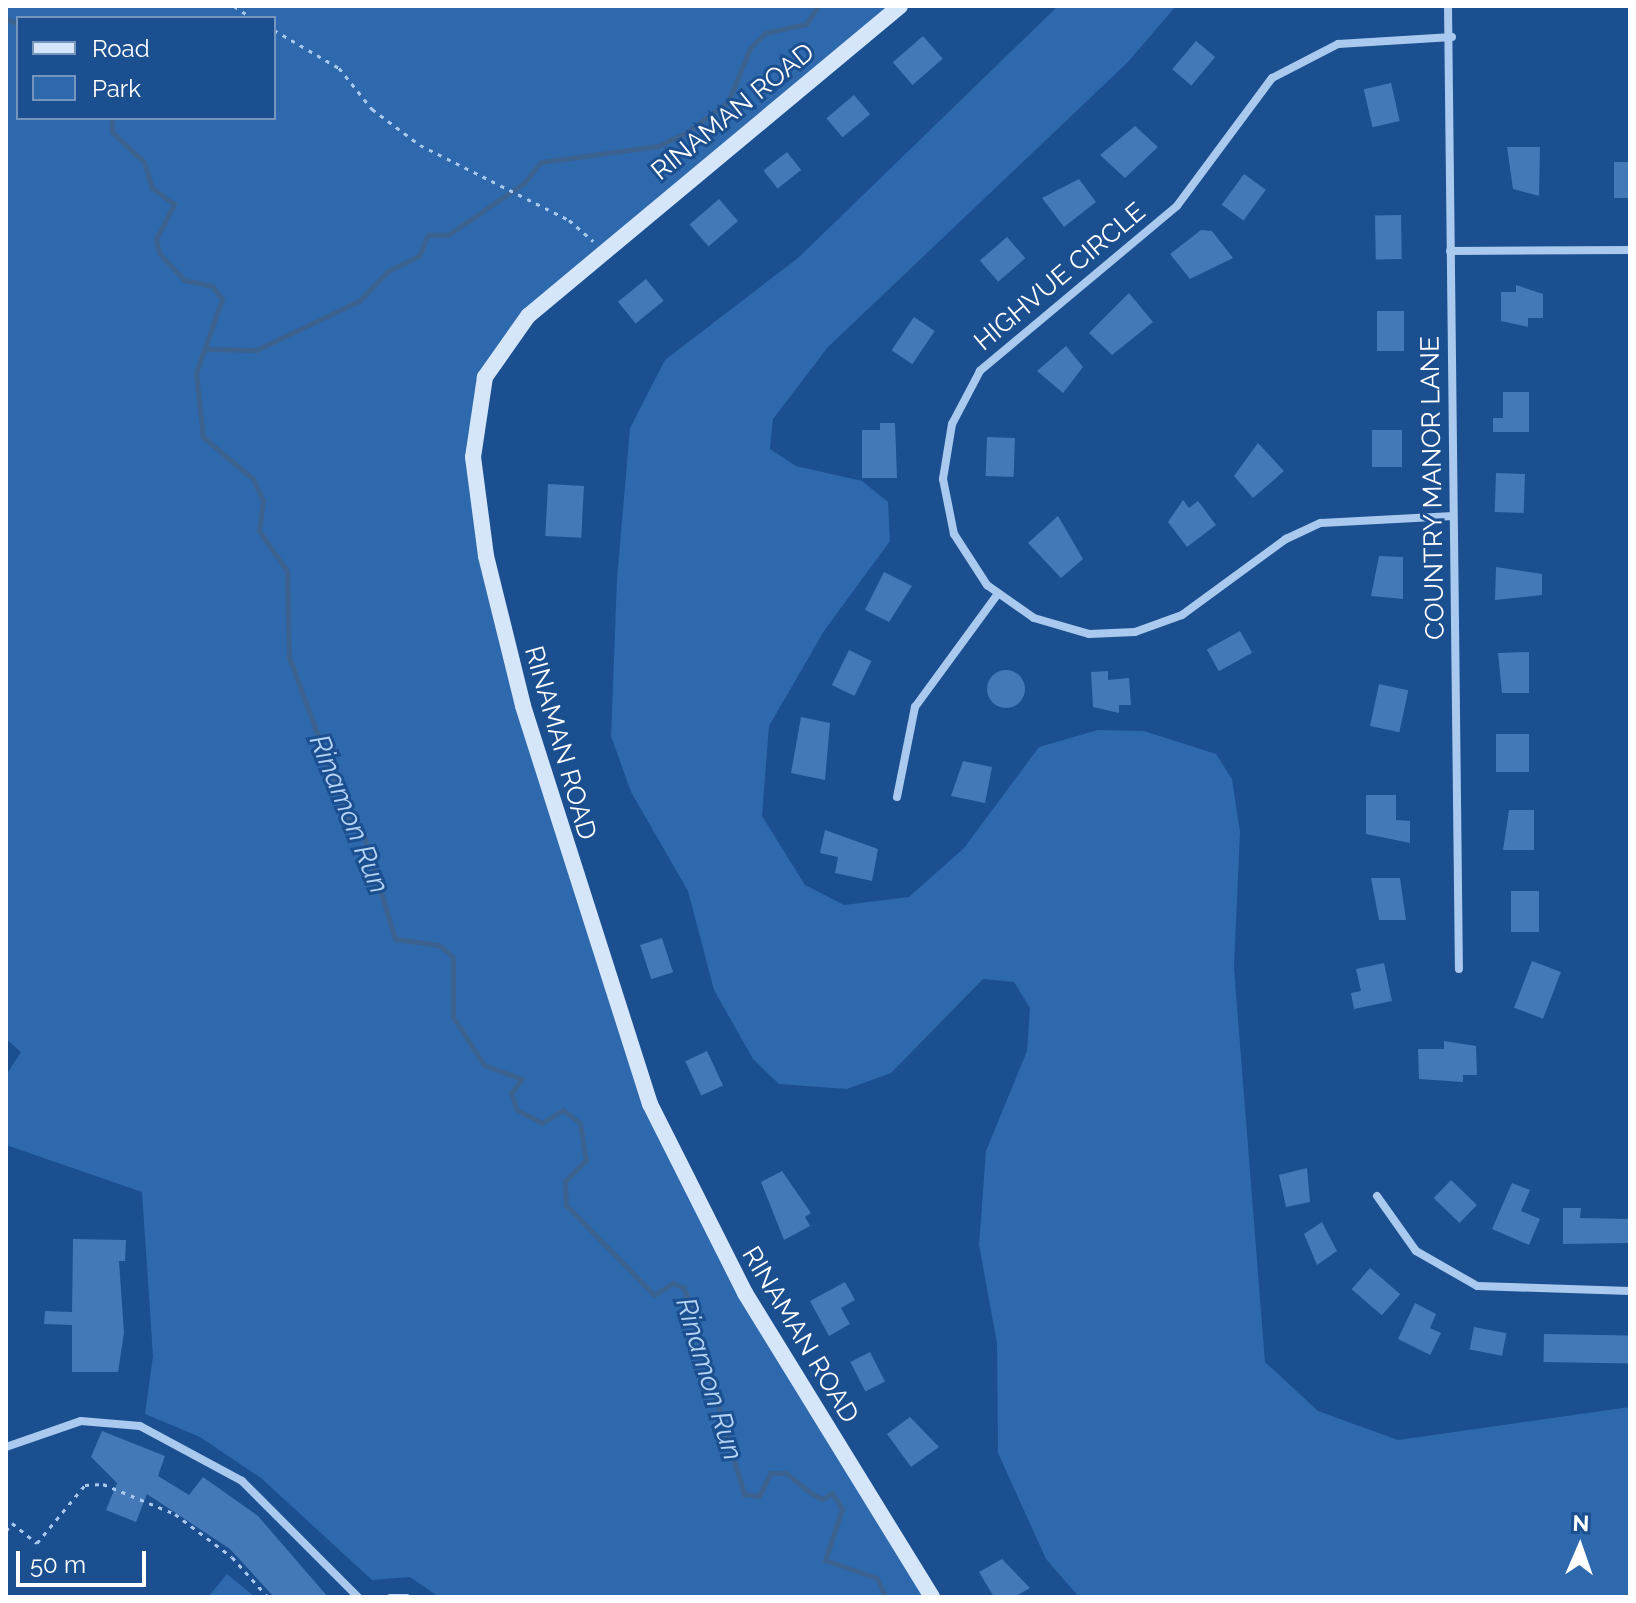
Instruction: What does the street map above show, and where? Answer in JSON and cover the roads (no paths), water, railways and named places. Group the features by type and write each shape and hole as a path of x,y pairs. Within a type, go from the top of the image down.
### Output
{"street":[{"name":"RINAMAN ROAD","path":"900,6 510,334 480,394 475,481 501,619 584,909 669,1147 767,1332 932,1597"},
{"name":"COUNTRY MANOR LANE","path":"1448,6 1452,37 1450,251 1459,969"},
{"name":"HIGHVUE CIRCLE","path":"1452,37 1346,42 1280,72 1177,206 980,371 949,434 944,494 958,544 997,595 1065,630 1135,632 1189,612 1310,527 1363,516 1453,516"},
{"path":"1450,251 1630,250"},
{"path":"897,797 915,707 997,595"},
{"path":"1377,1196 1416,1251 1477,1286 1630,1291"},
{"path":"6,1447 81,1421 140,1426 242,1481 358,1597"}],"lane":[{"path":"390,1597 407,1597"}],"waterway":[{"path":"208,349 256,350 359,301 388,271 419,256 428,235 448,235 524,183 541,162 658,146 687,132 728,102 750,48 765,33 806,24 818,6"},
{"name":"Rinamon Run","path":"6,19 16,22"},
{"name":"Rinamon Run","path":"112,120 112,132 144,162 152,188 174,204 156,239 159,253 184,280 212,286 222,299 196,373 203,437 253,479 263,500 259,531 287,571 289,657 349,820 363,833 395,939 439,945 453,957 453,1017 484,1065 522,1079 511,1093 517,1110 542,1123 563,1110 580,1123 586,1160 565,1181 566,1205 654,1295 673,1283 684,1288 744,1494 759,1496 770,1473 786,1473 823,1499 832,1493 842,1509 825,1560 877,1578 885,1597"}]}
